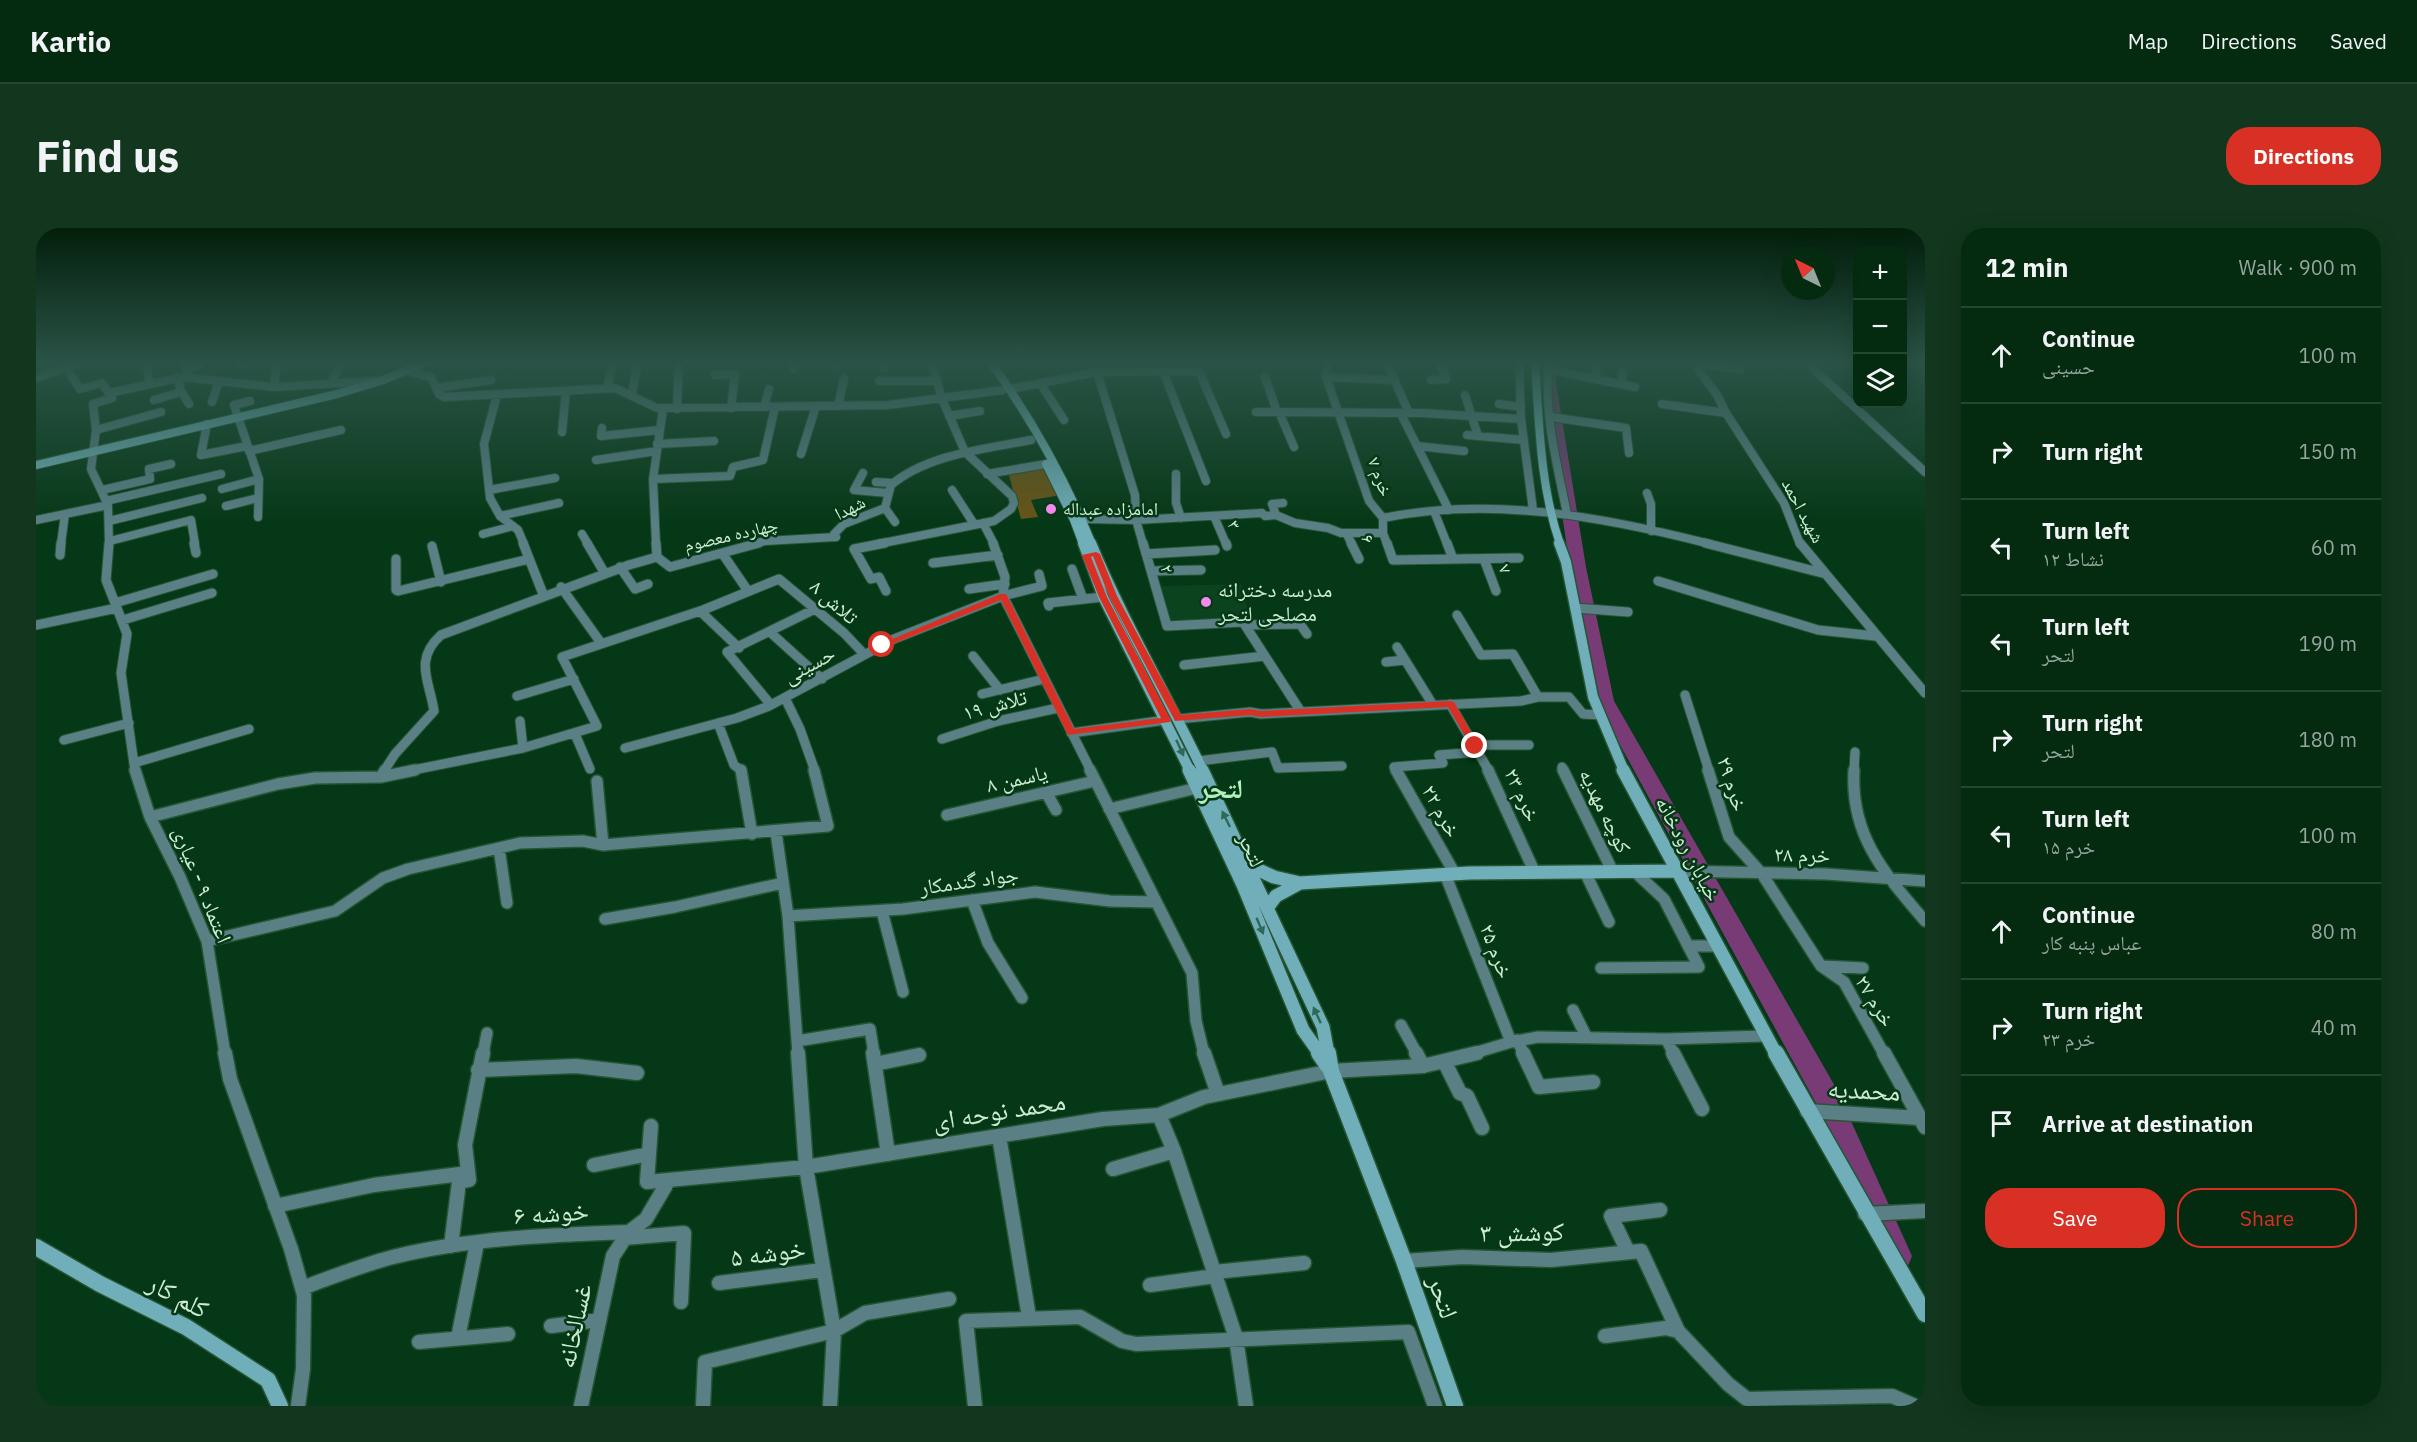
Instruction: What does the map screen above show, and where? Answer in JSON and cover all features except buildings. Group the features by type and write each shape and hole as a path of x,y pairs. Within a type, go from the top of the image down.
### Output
{"street":[{"name":"اعتماد ۹ - عیاری","path":"94,416 96,430 92,469 107,503 110,541 106,580 127,634 121,673 136,777 150,817 180,876 207,941 219,1024 230,1078 276,1206 304,1295 303,1359 298,1406"},
{"path":"96,430 147,416"},
{"path":"36,465 243,416"},
{"path":"491,416 484,444 490,498 500,516 518,530 543,594"},
{"path":"562,432 564,416"},
{"path":"381,777 395,754 434,711 433,700 424,676 434,641 441,635 529,603 561,587 657,557 653,479 662,416"},
{"path":"653,479 730,476 733,467 763,460 773,416"},
{"path":"801,454 813,416"},
{"path":"854,549 994,521 1004,515 1014,503 1012,496 965,452 949,416"},
{"name":"لتحر","path":"1019,416 1031,440 1079,520"},
{"name":"لتحر","path":"1024,416 1055,463 1079,520 1103,597 1198,761 1323,1027 1331,1071 1404,1261 1455,1406"},
{"path":"1061,416 1064,420"},
{"name":"۲","path":"1108,416 1135,495 1136,520 1167,626 1243,622 1245,625"},
{"path":"1181,416 1206,481"},
{"path":"1218,416 1226,434"},
{"path":"1280,416 1294,447"},
{"name":"خرم ۷","path":"1340,416 1369,501 1383,518"},
{"path":"1406,416 1417,446 1449,510"},
{"path":"1478,436 1472,416 1521,419"},
{"path":"1521,416 1533,510"},
{"name":"خیابان رودخانه","path":"1538,416 1549,512 1566,562 1593,697 1621,766 1764,1036 1864,1214 1925,1314"},
{"name":"شهید احمد","path":"1727,416 1784,503 1802,546 1925,693"},
{"path":"1864,416 1925,472"},
{"path":"239,417 259,479 258,517"},
{"path":"1567,514 1551,417 1626,428 1629,453"},
{"path":"207,424 201,455 341,430"},
{"path":"602,428 601,436 659,430"},
{"path":"1467,435 1524,440"},
{"path":"876,482 892,483 908,474 965,452 1031,440"},
{"path":"596,460 657,448 714,441"},
{"path":"1417,446 1464,451"},
{"path":"102,490 150,479 149,469 171,464"},
{"path":"987,474 1046,464"},
{"path":"863,473 854,490 888,493"},
{"path":"36,520 221,474"},
{"path":"1176,474 1176,503 1181,518"},
{"path":"489,490 555,478"},
{"path":"222,489 259,479"},
{"name":"شهدا","path":"836,537 834,534 840,527 885,508 892,483"},
{"path":"952,490 979,523 998,555 1005,571 1003,596 1192,973 1196,988 1196,1020 1200,1041 1218,1094"},
{"path":"1647,493 1651,504 1651,531"},
{"path":"109,521 202,498"},
{"path":"226,506 258,498"},
{"path":"500,516 559,503"},
{"path":"1276,514 1272,504 1283,503"},
{"path":"885,508 895,522"},
{"path":"1519,558 1393,560 1383,533 1383,518 1449,510 1533,510 1567,514 1651,531 1826,574"},
{"path":"1434,511 1453,559"},
{"path":"1079,520 1136,520 1262,513 1265,516 1276,514 1304,526 1328,528 1332,531 1383,533"},
{"path":"60,555 65,514"},
{"name":"۳","path":"1214,516 1227,546"},
{"path":"110,541 191,520 196,553"},
{"path":"483,534 513,526"},
{"name":"۶","path":"1346,533 1359,559"},
{"path":"582,534 604,572"},
{"path":"836,537 854,549 871,579 879,577 886,591"},
{"name":"چهارده معصوم","path":"657,557 670,567 778,539 804,540 836,537"},
{"path":"432,546 441,582"},
{"path":"1146,554 1215,550"},
{"path":"150,817 278,783 315,778 381,777 523,748 575,735 597,726 562,657 699,611 748,591 722,553"},
{"name":"لتحر","path":"1091,554 1172,719 1197,788 1243,885 1303,1030 1331,1071"},
{"path":"933,563 998,555"},
{"path":"396,559 396,591 530,559"},
{"path":"961,559 966,570"},
{"name":"۷","path":"1484,559 1496,591"},
{"path":"620,567 635,589 648,584"},
{"path":"1072,569 1083,599"},
{"path":"1151,571 1200,570"},
{"path":"36,625 116,606 213,574"},
{"name":"حسینی","path":"625,748 718,723 771,705 864,654 918,629 1003,596 1042,586 1039,574"},
{"name":"تلاش ۸","path":"748,591 779,579 844,633 864,654"},
{"path":"1658,581 1818,630 1875,636"},
{"path":"969,589 1005,584"},
{"path":"561,587 601,644"},
{"path":"123,621 212,593"},
{"path":"1049,606 1048,603 1103,597"},
{"path":"1575,608 1628,612"},
{"path":"771,705 727,652 771,633 815,609"},
{"path":"699,611 739,648"},
{"path":"1457,615 1481,655 1513,654 1538,697"},
{"path":"1245,625 1300,624 1307,634"},
{"path":"1245,625 1301,712"},
{"path":"771,633 822,679"},
{"path":"1397,647 1433,705"},
{"path":"1184,665 1265,656"},
{"path":"973,657 1000,690"},
{"path":"1386,662 1405,660"},
{"path":"517,696 574,679"},
{"path":"982,694 1044,679"},
{"name":"خرم ۲۹","path":"1685,695 1729,837 1762,874"},
{"path":"1071,733 1172,719 1250,712 1261,714 1521,701 1538,697 1569,697 1583,714 1600,715"},
{"path":"207,941 335,911 394,873 520,843 583,841 603,845 828,826 814,764 800,724 785,698"},
{"name":"خرم ۲۳","path":"1450,704 1477,749 1535,873"},
{"name":"تلاش ۱۹","path":"942,739 998,721 1058,708"},
{"path":"520,721 523,748"},
{"path":"64,740 129,723"},
{"path":"718,723 734,765 742,771 752,834"},
{"path":"134,763 249,729"},
{"path":"575,735 590,769"},
{"path":"1477,749 1529,745"},
{"name":"خرم ۲۲","path":"1450,874 1394,767 1443,763 1439,755 1477,749"},
{"path":"1855,752 1854,803 1860,826 1889,878 1925,921"},
{"path":"1198,761 1272,753 1280,773 1342,766"},
{"name":"کوچه مهدیه","path":"1562,766 1613,872"},
{"path":"597,780 603,845"},
{"name":"یاسمن ۸","path":"947,815 1095,781"},
{"path":"1109,809 1197,788"},
{"path":"1046,792 1056,810"},
{"path":"776,832 788,916 806,1167 834,1331 830,1406"},
{"path":"499,848 507,903"},
{"path":"1248,865 1274,877 1300,883 1450,874 1678,871"},
{"name":"خرم ۲۸","path":"1678,871 1818,873 1925,881"},
{"path":"1585,872 1609,922"},
{"path":"1601,968 1699,967 1664,898 1634,872"},
{"name":"خرم ۲۵","path":"1450,874 1514,1041 1539,1087 1593,1082"},
{"name":"خرم ۲۷","path":"1762,874 1821,966 1844,982 1923,1122"},
{"path":"605,919 675,907 783,883"},
{"path":"1267,908 1276,896 1300,883"},
{"name":"جواد گندمکار","path":"788,916 882,911 1035,892 1110,901 1155,902"},
{"path":"972,900 988,943 1022,998"},
{"path":"882,911 903,992"},
{"path":"1689,946 1717,946"},
{"path":"1821,966 1863,969"},
{"path":"1574,1010 1586,1036"},
{"path":"1401,1025 1423,1066"},
{"path":"797,1041 870,1029 888,1154"},
{"path":"451,1246 459,1182 469,1180 465,1145 487,1033"},
{"name":"محمد نوحه ای","path":"669,1180 806,1167 1103,1119 1159,1115 1204,1097 1218,1094 1331,1071 1423,1066 1514,1041 1538,1037 1666,1039 1764,1036"},
{"path":"1666,1039 1701,1109"},
{"path":"875,1064 919,1055"},
{"path":"1444,1061 1460,1093 1467,1096 1482,1128"},
{"path":"478,1070 576,1066 637,1073"},
{"name":"محمدیه","path":"1806,1111 1923,1122"},
{"path":"1159,1115 1174,1151 1236,1338 1246,1406"},
{"path":"651,1126 647,1182 669,1180"},
{"path":"999,1136 1029,1317"},
{"path":"1113,1169 1174,1151"},
{"path":"594,1165 649,1154"},
{"path":"276,1206 374,1185 468,1173"},
{"name":"غسالخانه","path":"581,1406 613,1256 626,1235 646,1220 669,1180"},
{"path":"1660,1210 1611,1216 1635,1251 1678,1331 1745,1402 1892,1396 1915,1406"},
{"path":"1864,1214 1925,1211"},
{"name":"خوشه ۶","path":"302,1288 351,1269 405,1254 451,1246 522,1238 684,1233 681,1302"},
{"path":"458,1338 477,1243"},
{"name":"کلم کار","path":"36,1247 100,1284 186,1327 250,1368 268,1380 280,1406"},
{"name":"کوشش ۳","path":"1404,1261 1462,1257 1551,1260 1635,1251"},
{"path":"1150,1285 1304,1263"},
{"name":"خوشه ۵","path":"719,1283 822,1270"},
{"path":"703,1406 705,1362 834,1331 866,1313 949,1299"},
{"path":"975,1406 966,1321 1029,1317 1080,1317 1122,1341 1136,1344 1408,1332 1435,1406"},
{"path":"551,1326 599,1320"},
{"path":"1605,1336 1666,1328 1678,1331"},
{"path":"419,1342 508,1334"}],"shaded area":[{"path":"1045,467 1062,495 1031,500 1038,517 1021,519 1008,472"},
{"name":"مدرسه دخترانه مصلحی لتحر","path":"1241,584 1251,619 1175,622 1169,619 1161,586"}],"waterway":[{"path":"1554,416 1578,567 1605,701 1827,1097 1898,1256"}],"place":[{"name":"امامزاده عبداله","path":"1051,509"},
{"name":"مدرسه دخترانه مصلحی لتحر","path":"1206,602"}],"district":[{"name":"لتحر","path":"1221,789"}],"route":[{"path":"882,645 1003,596 1071,733 1166,720 1103,597 1086,555 1096,554 1113,596 1178,719 1250,712 1261,714 1450,704 1475,746"}]}
